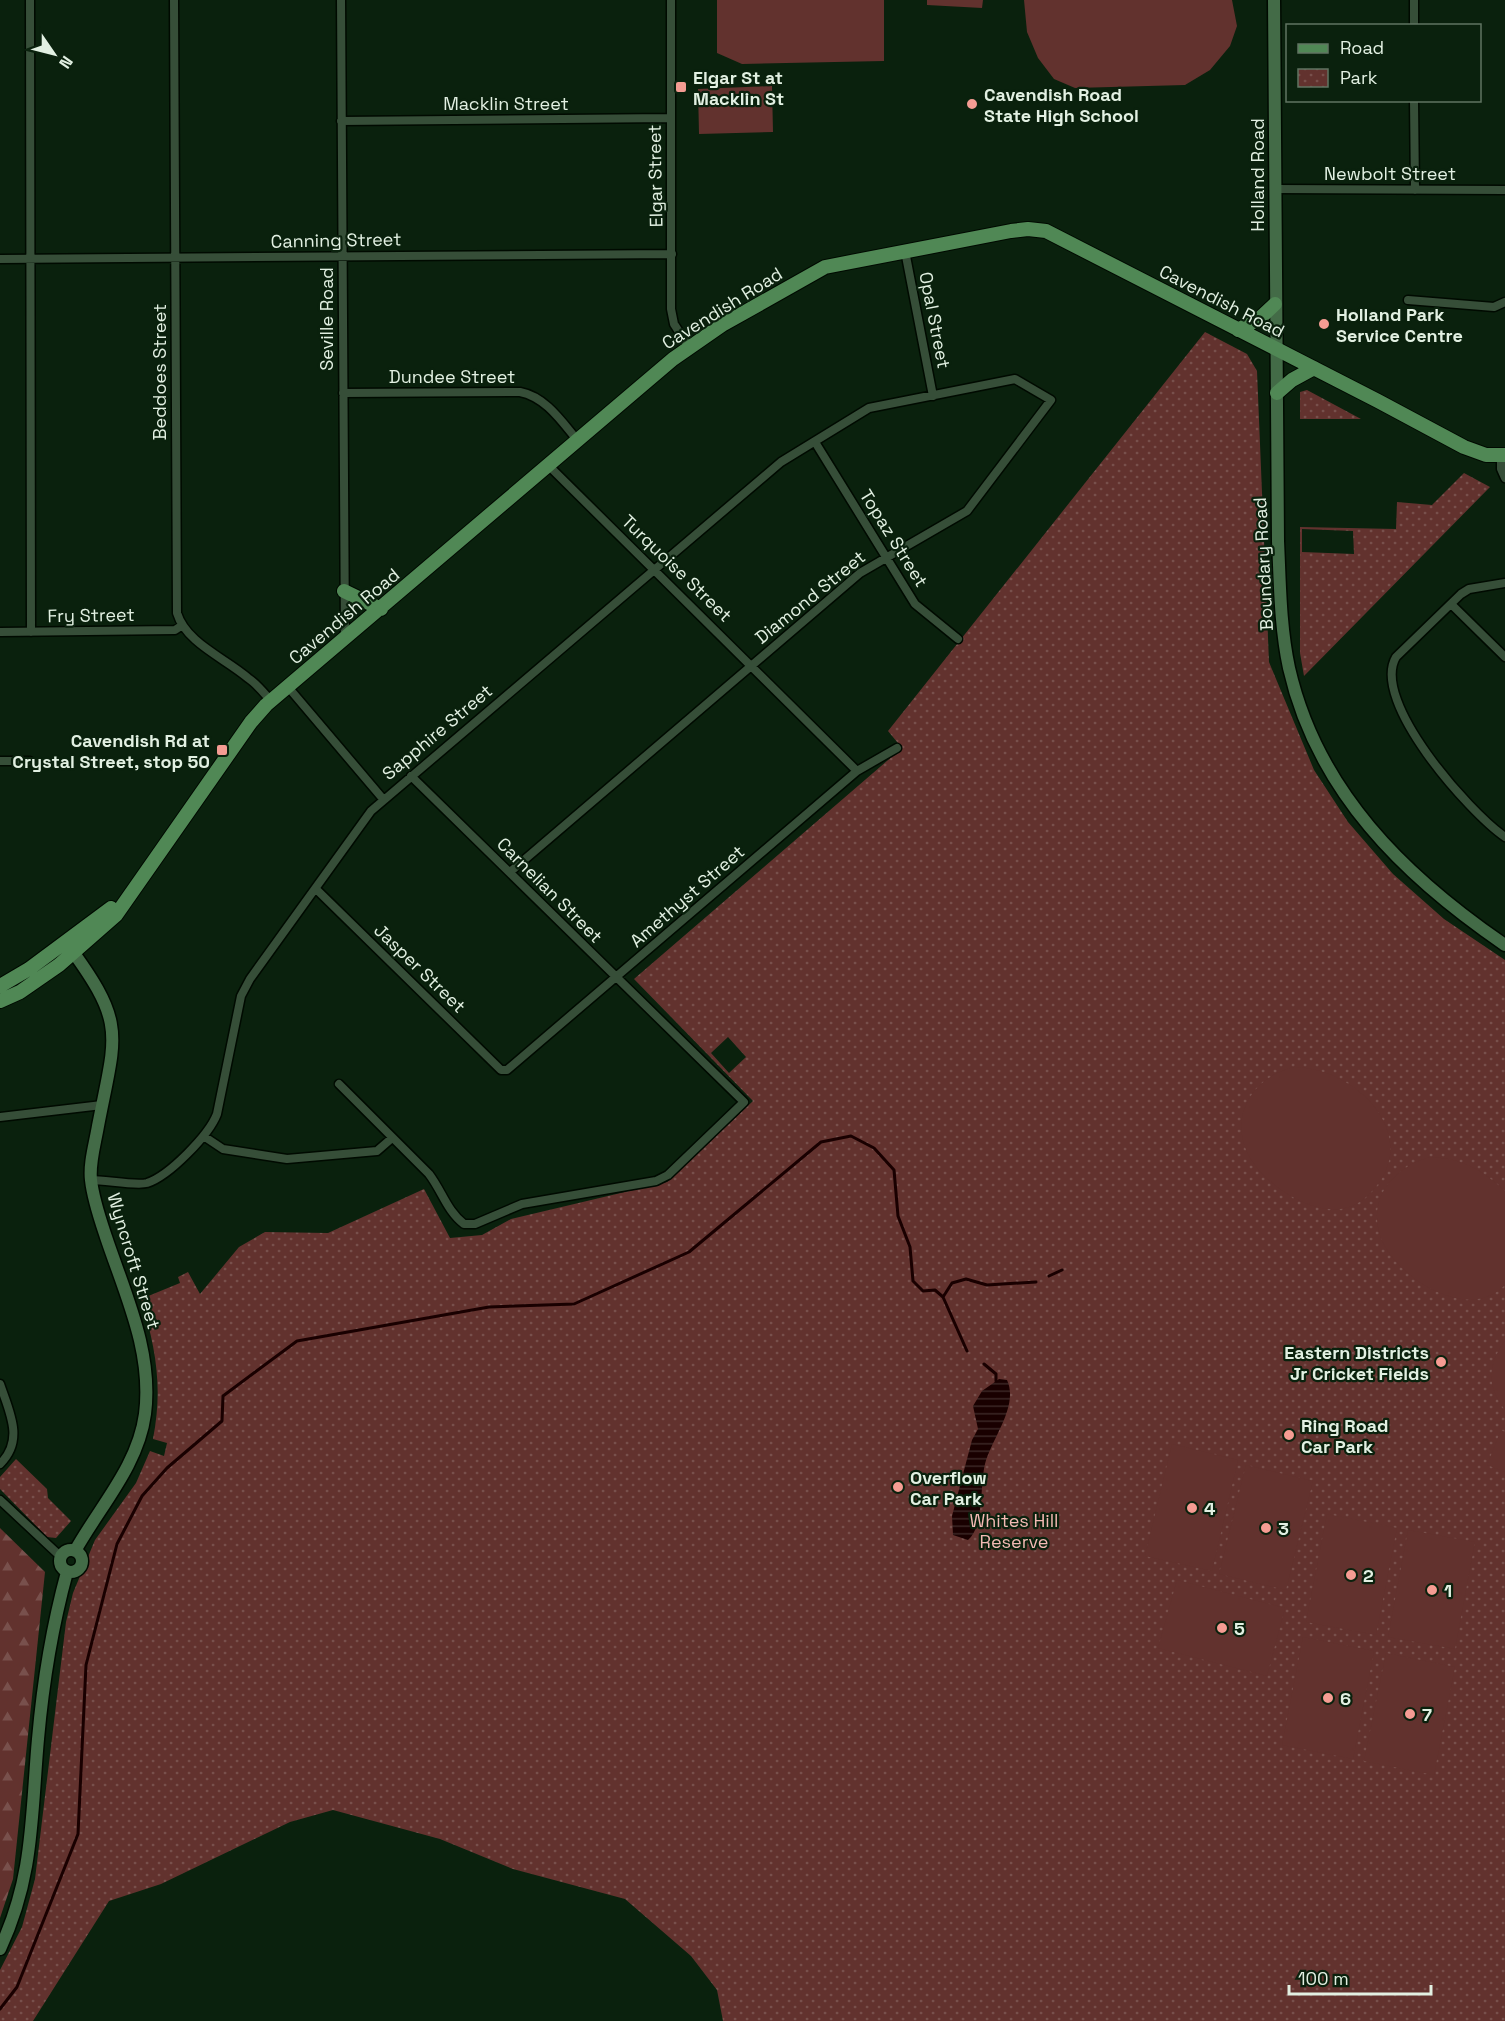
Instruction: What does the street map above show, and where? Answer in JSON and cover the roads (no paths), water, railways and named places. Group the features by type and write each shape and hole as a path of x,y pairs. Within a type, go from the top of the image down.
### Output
{"main road":[{"name":"Cavendish Road","path":"0,986 70,948 110,921 251,722 271,701 689,347 722,325 819,270 842,262 1011,231 1041,230 1062,238 1464,447 1478,453 1503,455"},
{"path":"1239,330 1260,318 1275,304"},
{"path":"1277,393 1292,380 1314,368"},
{"path":"344,591 381,609"},
{"name":"Cavendish Road","path":"0,1001 30,986 70,948"}],"street":[{"path":"30,0 31,632"},
{"name":"Beddoes Street","path":"174,0 177,613 180,626"},
{"name":"Seville Road","path":"341,0 345,639"},
{"name":"Elgar Street","path":"671,0 672,320 689,347"},
{"name":"Holland Road","path":"1274,0 1276,349"},
{"path":"1414,0 1414,24"},
{"path":"1414,102 1415,190"},
{"name":"Macklin Street","path":"341,121 670,118"},
{"name":"Newbolt Street","path":"1275,189 1505,190"},
{"name":"Opal Street","path":"905,251 933,396"},
{"name":"Canning Street","path":"0,259 672,254"},
{"path":"1408,300 1494,307 1505,302"},
{"name":"Boundary Road","path":"1276,349 1280,606 1290,668 1307,722 1332,775 1370,830 1437,895 1505,945"},
{"name":"Diamond Street","path":"510,872 860,573 975,503 1051,400 1015,379 933,396"},
{"name":"Dundee Street","path":"343,393 520,392 532,394 545,403 578,441"},
{"name":"Sapphire Street","path":"91,1180 146,1183 158,1178 205,1137 218,1114 242,996 250,979 371,811 383,799 782,462 869,408 933,396"},
{"name":"Topaz Street","path":"815,442 915,604 958,639"},
{"path":"1503,455 1501,469 1505,478"},
{"name":"Turquoise Street","path":"549,466 857,771"},
{"path":"1505,583 1469,589 1396,657 1390,668 1390,678 1410,726 1430,759 1475,811 1505,837"},
{"path":"1451,604 1505,657"},
{"path":"180,626 247,677 271,701"},
{"name":"Fry Street","path":"0,632 175,630 180,626"},
{"path":"288,687 383,799"},
{"name":"Amethyst Street","path":"501,1070 507,1070 525,1057 857,771 897,748"},
{"path":"0,761 30,761"},
{"name":"Carnelian Street","path":"392,1138 440,1188 452,1215 464,1224 475,1224 522,1204 656,1181 668,1175 744,1102 411,776"},
{"name":"Jasper Street","path":"316,889 501,1070"},
{"name":"Wyncroft Street","path":"70,948 103,997 112,1019 114,1046 102,1105 91,1180 102,1223 144,1355 145,1405 138,1441 129,1464 75,1551"},
{"path":"205,1137 223,1149 287,1159 377,1151 392,1138 339,1084"},
{"path":"0,1117 102,1105"},
{"path":"0,1384 15,1429 13,1447 0,1464"},
{"path":"0,1500 60,1556 60,1566 67,1572 75,1572 81,1566 81,1557 75,1551 67,1550 60,1556"},
{"path":"0,1949 22,1893 29,1859 38,1738 49,1645 67,1572"}],"waterway":[{"path":"0,2009 17,1987 78,1834 86,1665 117,1544 142,1496 167,1468 222,1421 223,1396 297,1341 489,1307 574,1304 689,1252 821,1142 851,1136 874,1148 894,1170 898,1216 910,1247 913,1281 923,1291 935,1290 943,1297 967,1351"},
{"path":"1049,1276 1062,1270"},
{"path":"943,1297 952,1283 966,1279 987,1285 1036,1282"},
{"path":"984,1364 996,1374 996,1381"}],"place":[{"name":"Elgar St at Macklin St","path":"681,87"},
{"name":"Cavendish Road State High School","path":"972,104"},
{"name":"Holland Park Service Centre","path":"1324,324"},
{"name":"Cavendish Rd at Crystal Street, stop 50","path":"222,750"},
{"name":"Eastern Districts Jr Cricket Fields","path":"1441,1362"},
{"name":"Ring Road Car Park","path":"1289,1435"},
{"name":"Overflow Car Park","path":"898,1487"},
{"name":"4","path":"1192,1508"},
{"name":"3","path":"1266,1528"},
{"name":"2","path":"1351,1575"},
{"name":"1","path":"1432,1590"},
{"name":"5","path":"1222,1628"},
{"name":"6","path":"1328,1698"},
{"name":"7","path":"1410,1714"}],"park label":[{"name":"Whites Hill Reserve","path":"1014,1530"}]}
